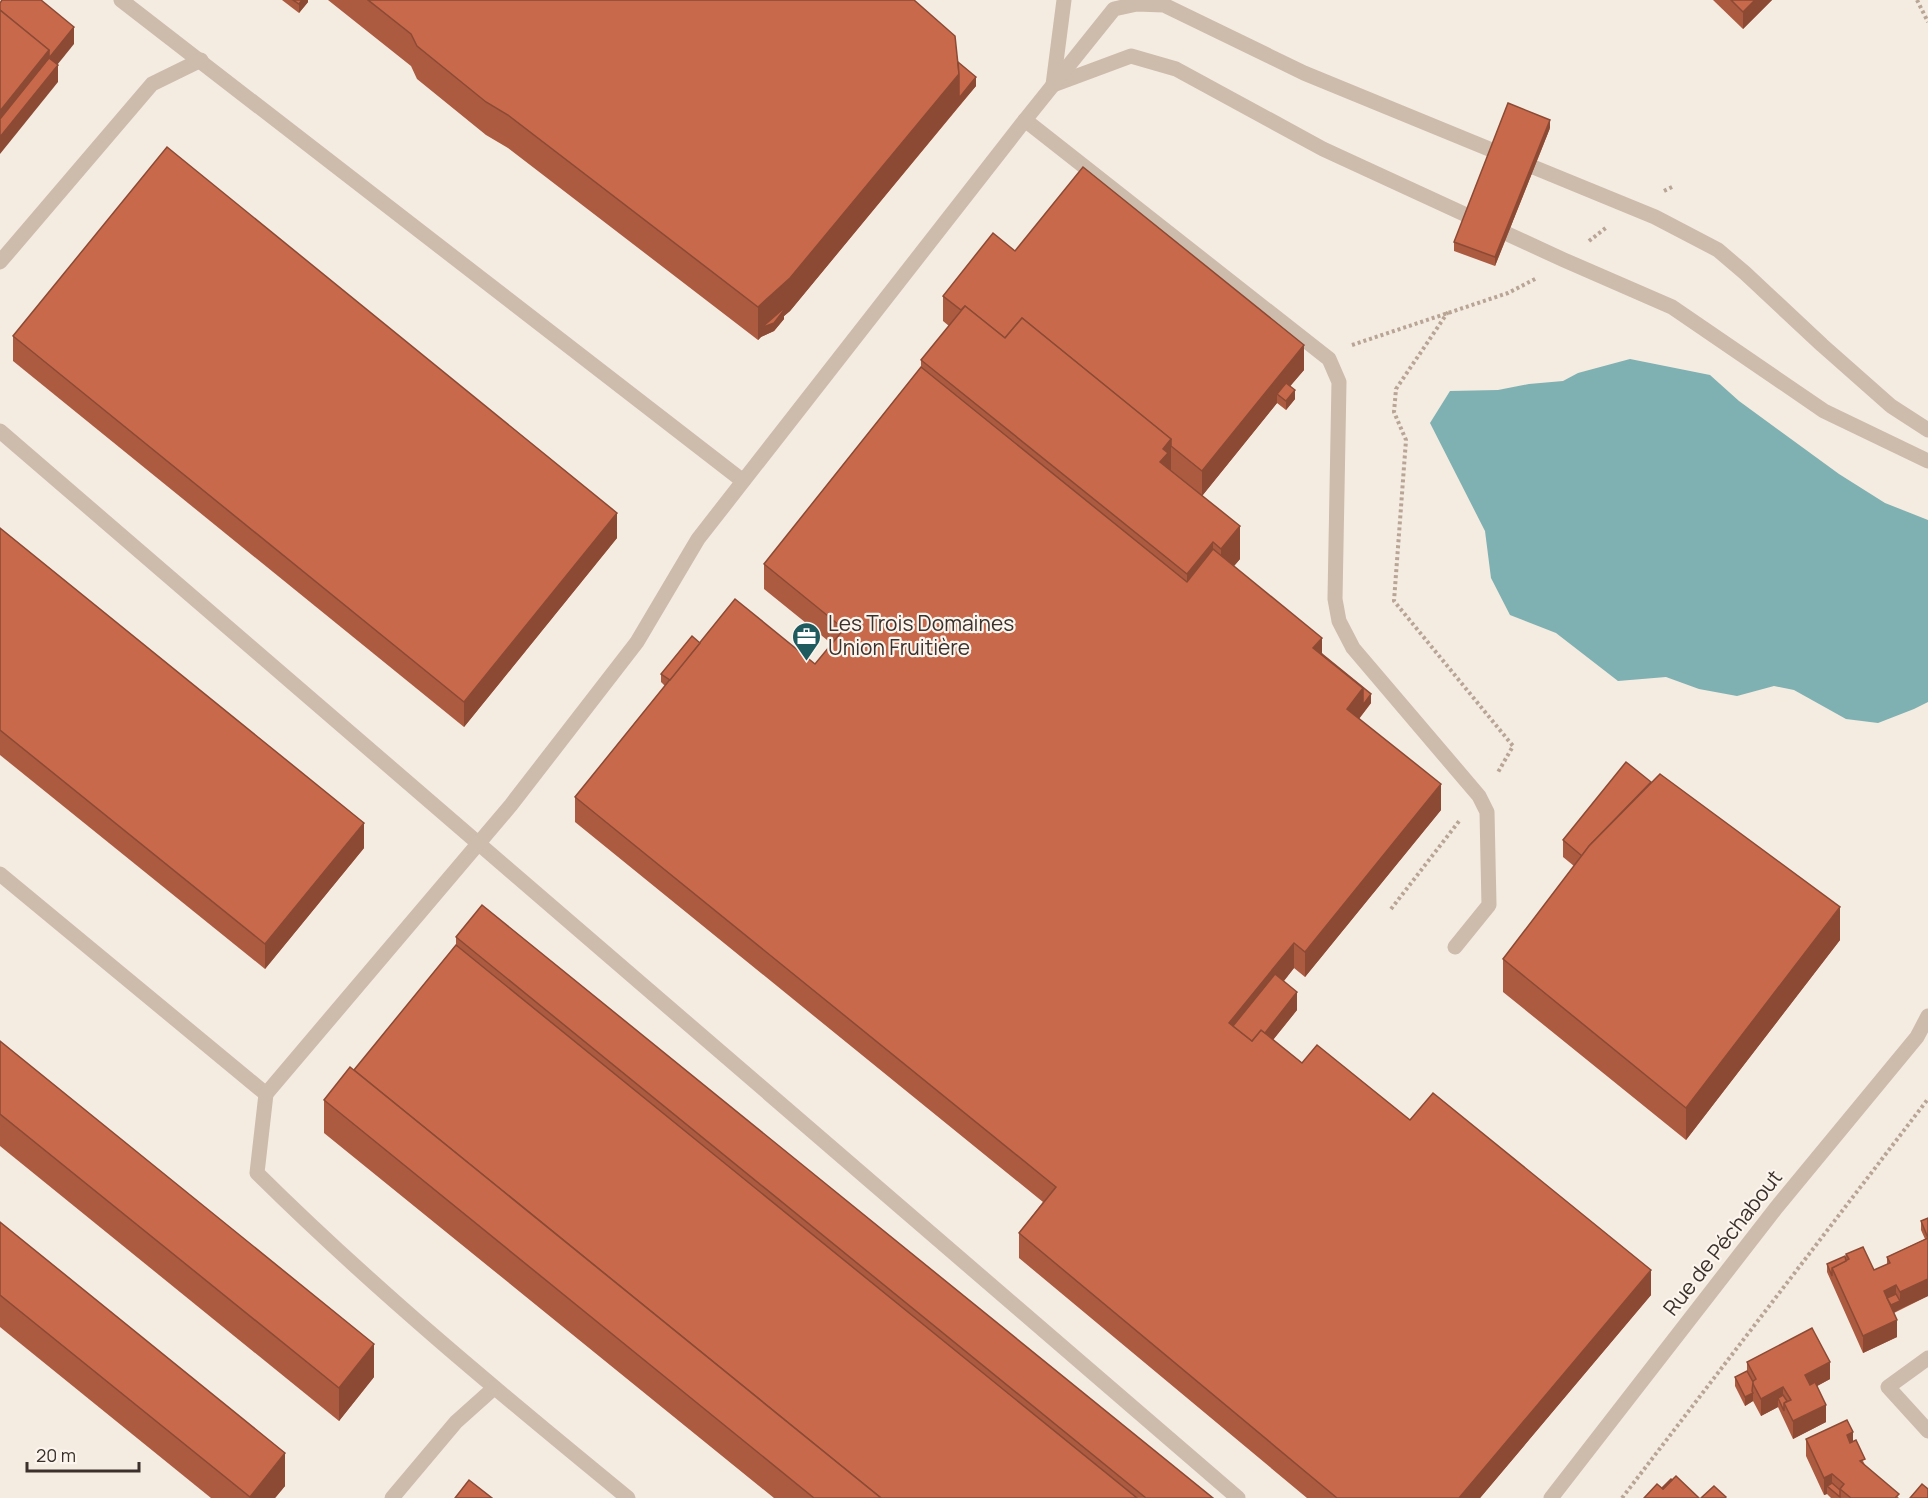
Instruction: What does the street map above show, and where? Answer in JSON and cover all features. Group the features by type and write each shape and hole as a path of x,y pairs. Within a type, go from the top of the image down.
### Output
{"street":[{"path":"121,0 742,481"},
{"path":"1053,84 1064,0"},
{"path":"628,1498 494,1388 299,1215 257,1173 266,1094 511,805 637,642 698,539 1114,9 1137,4 1164,5 1304,73 1655,217 1718,250 1891,406 1928,430"},
{"path":"1053,84 1131,56 1176,69 1323,149 1672,307 1824,411 1928,461"},
{"path":"0,262 152,84 201,60"},
{"path":"1025,120 1329,359 1338,382 1335,599 1339,621 1353,648 1479,796 1487,812 1489,905 1455,947"},
{"path":"0,430 1238,1498"},
{"path":"0,874 266,1094"},
{"name":"Rue de Péchabout","path":"1551,1498 1776,1208 1917,1037 1928,1016"},
{"path":"1928,1358 1888,1387 1928,1431"},
{"path":"392,1498 456,1422 494,1388"}],"path":[{"path":"1917,0 1928,22"},
{"path":"1349,346 1508,293 1545,274"},
{"path":"1391,909 1499,771 1513,746 1394,601 1406,440 1394,412 1396,389 1448,312"},
{"path":"1622,1498 1928,1099"}],"water":[{"path":"1630,359 1710,375 1739,401 1839,474 1885,503 1928,520 1928,702 1878,723 1846,719 1794,690 1774,686 1737,696 1699,689 1666,677 1618,681 1556,633 1510,615 1491,578 1485,531 1430,423 1450,391 1498,390 1563,381 1578,373"}],"building":[{"path":"2,0 41,0 74,27 49,58 49,50 0,10"},
{"path":"368,0 914,0 955,36 959,74 790,278 758,307 508,115 486,102 417,46 411,34"},
{"path":"1731,0 1755,0 1743,12"},
{"path":"0,10 49,50 0,111"},
{"path":"49,58 58,65 0,137 0,119"},
{"path":"958,62 976,77 959,98 959,74"},
{"path":"1508,103 1550,120 1495,257 1454,242"},
{"path":"167,147 617,513 464,702 13,336"},
{"path":"1083,167 1304,345 1202,471 1171,446 1171,439 1022,318 1005,338 965,306 961,310 943,296 993,233 1015,251"},
{"path":"965,306 1005,338 1022,318 1171,439 1163,449 1168,453 1160,462 1240,526 1221,549 1213,542 1187,574 921,360"},
{"path":"783,309 774,323 761,328"},
{"path":"921,367 1187,582 1213,549 1322,638 1313,648 1363,688 1347,709 1441,784 1305,952 1294,943 1229,1023 1252,1041 1261,1030 1302,1063 1317,1045 1410,1120 1433,1093 1651,1270 1459,1498 1337,1498 1019,1233 1056,1187 575,797 735,599 815,664 844,629 764,564"},
{"path":"1286,383 1295,390 1286,401 1277,394"},
{"path":"0,528 364,823 265,944 0,730"},
{"path":"692,636 700,643 670,680 661,674"},
{"path":"1322,654 1371,694 1363,705 1363,688"},
{"path":"1626,762 1651,782 1582,856 1563,840"},
{"path":"1660,774 1840,907 1686,1108 1503,959 1589,846"},
{"path":"482,905 1213,1498 1146,1498 456,937"},
{"path":"456,945 1137,1498 881,1498 354,1070"},
{"path":"1275,974 1297,992 1265,1033 1261,1030 1252,1041 1233,1026"},
{"path":"0,1041 374,1344 339,1388 0,1114"},
{"path":"350,1067 881,1498 814,1498 324,1100"},
{"path":"1928,1218 1928,1238 1921,1221"},
{"path":"0,1222 285,1453 250,1497 0,1295"},
{"path":"1928,1238 1928,1279 1900,1292 1896,1285 1884,1291 1897,1320 1863,1336 1832,1268 1849,1259 1846,1254 1863,1247 1874,1270 1890,1263 1887,1257"},
{"path":"1845,1256 1846,1261 1832,1268 1832,1276 1827,1264"},
{"path":"1896,1294 1900,1301 1891,1305 1887,1298"},
{"path":"1812,1328 1830,1362 1805,1375 1810,1385 1815,1382 1826,1405 1793,1421 1784,1403 1791,1400 1783,1387 1761,1399 1752,1382 1756,1379 1747,1362"},
{"path":"1747,1371 1753,1382 1753,1393 1745,1397 1735,1377"},
{"path":"1783,1395 1787,1401 1784,1403 1784,1411 1778,1398"},
{"path":"1847,1420 1853,1432 1847,1435 1850,1443 1856,1440 1865,1459 1860,1461 1899,1494 1895,1498 1851,1498 1840,1489 1844,1484 1832,1474 1824,1478 1806,1439"},
{"path":"1676,1476 1699,1498 1644,1498 1657,1484 1663,1489"},
{"path":"469,1480 492,1498 455,1498"},
{"path":"1832,1483 1840,1490 1840,1497 1827,1486"},
{"path":"1922,1484 1928,1489 1928,1498 1910,1498"},
{"path":"1714,1486 1726,1497 1701,1498"}],"place":[{"name":"Les Trois Domaines Union Fruitière","path":"807,662"}]}
